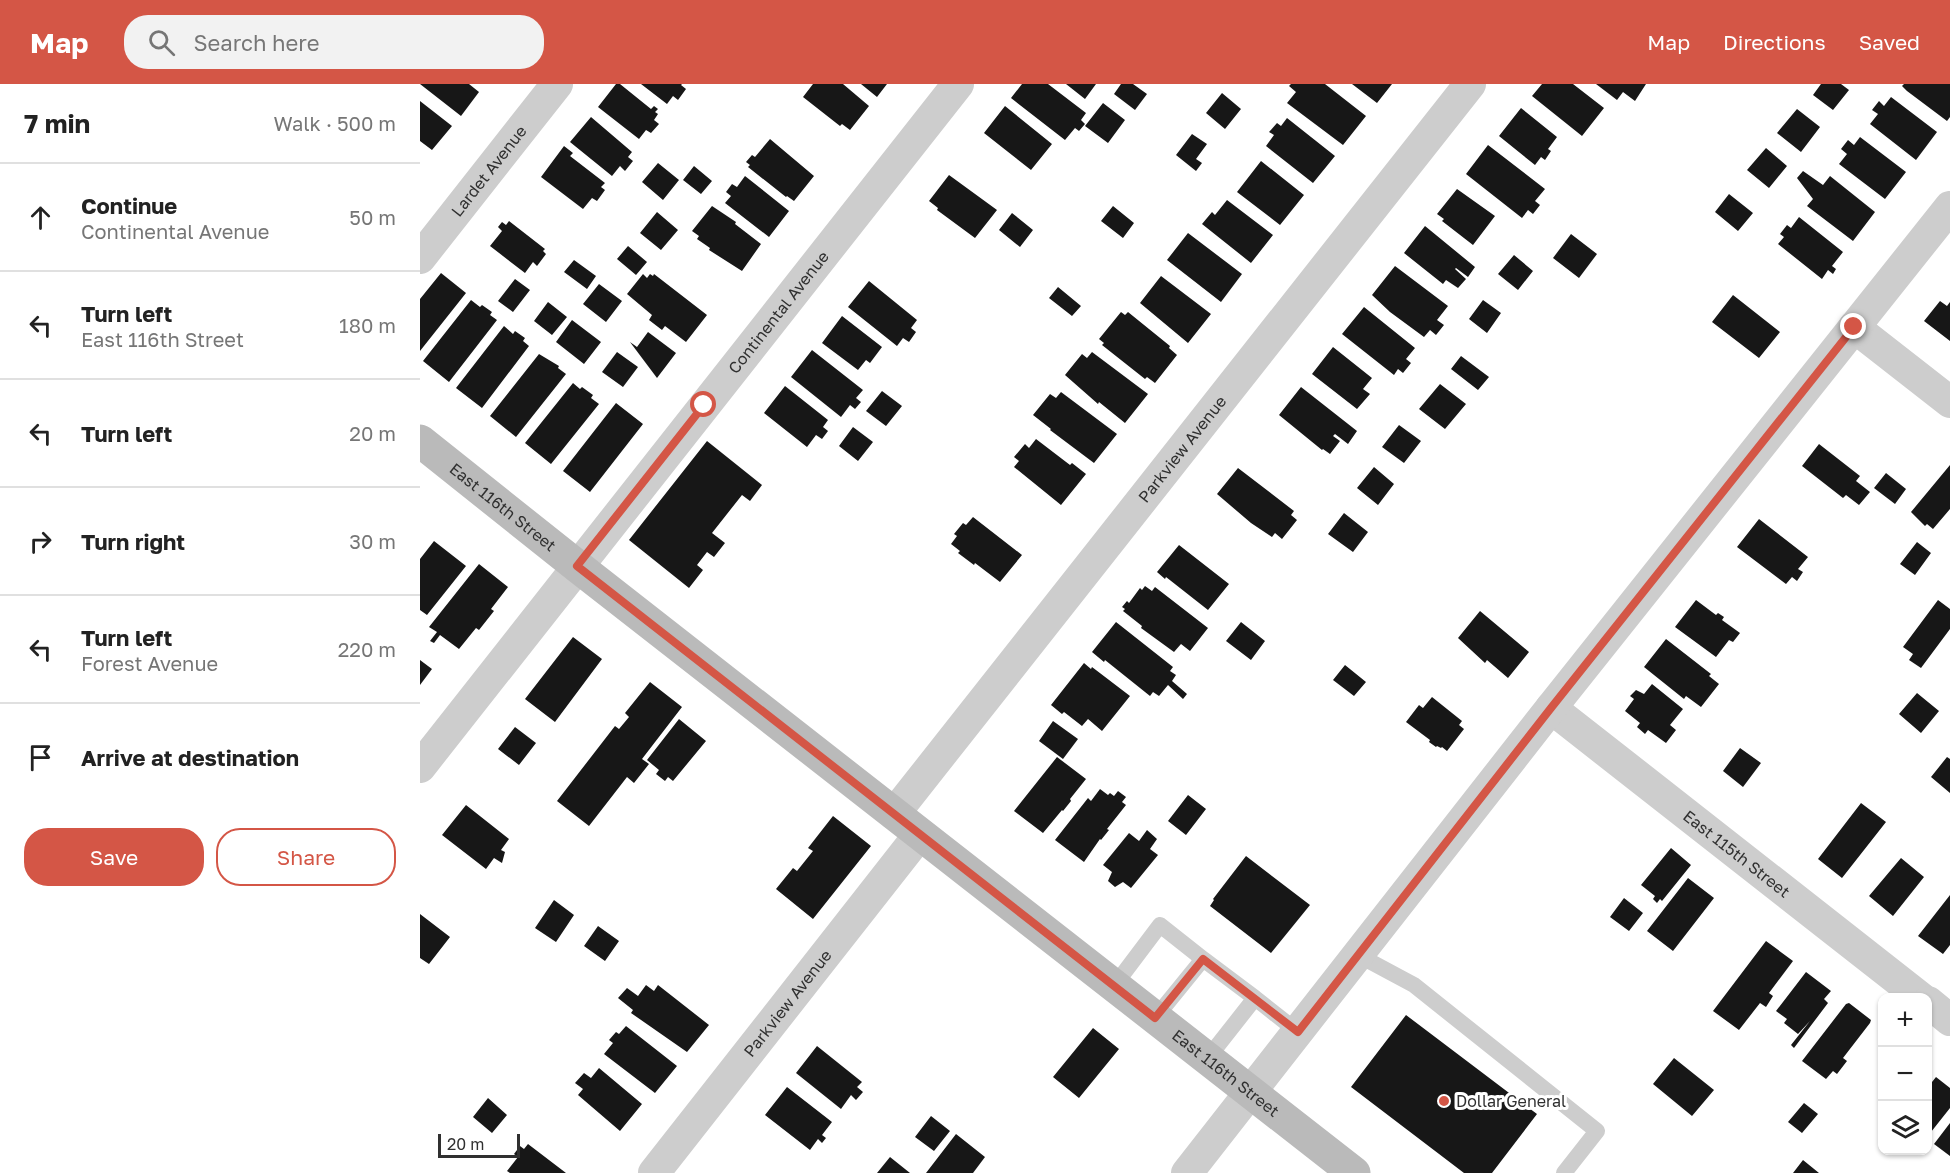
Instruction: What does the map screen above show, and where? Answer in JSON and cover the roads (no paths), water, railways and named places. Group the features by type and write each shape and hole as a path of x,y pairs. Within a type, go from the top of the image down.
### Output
{"main road":[{"name":"East 116th Street","path":"420,441 1354,1173"}],"street":[{"name":"Lardet Avenue","path":"420,258 557,84"},
{"name":"Continental Avenue","path":"420,767 958,84"},
{"name":"Parkview Avenue","path":"894,814 1470,84"},
{"path":"1187,1173 1551,708 1950,207"},
{"path":"1854,327 1950,402"},
{"name":"East 115th Street","path":"1551,708 1915,993"},
{"name":"Parkview Avenue","path":"654,1173 920,834"},
{"path":"1932,1005 1950,1020"}],"lane":[{"path":"1114,986 1160,925 1298,1032"},
{"path":"1358,955 1414,985 1597,1131 1564,1173"},
{"path":"1155,1018 1203,959"},
{"path":"1208,1059 1255,998"}],"place":[{"name":"Dollar General","path":"1444,1101"}]}
